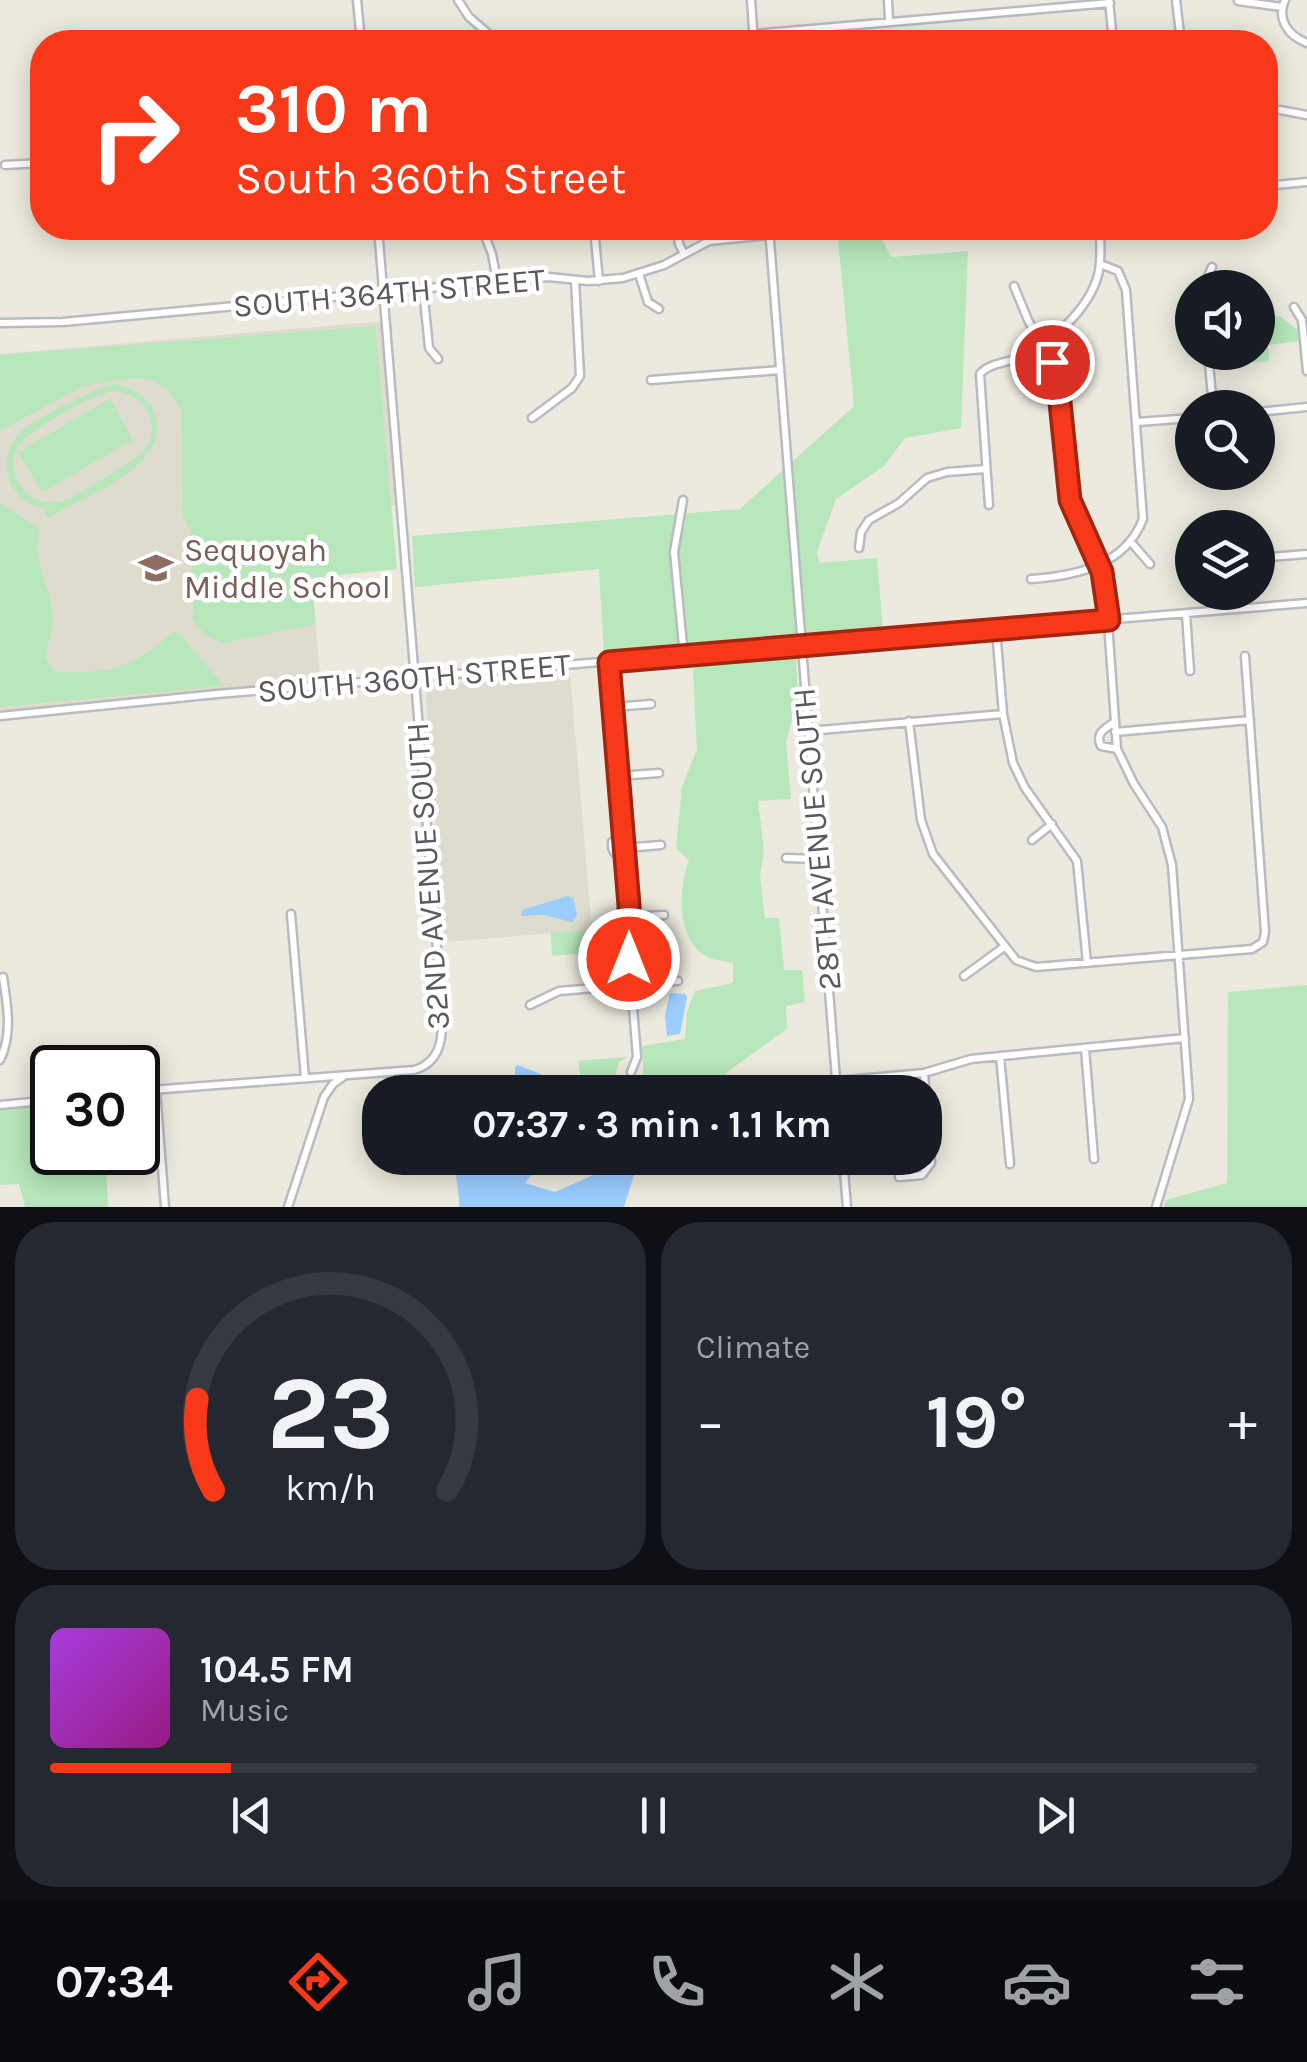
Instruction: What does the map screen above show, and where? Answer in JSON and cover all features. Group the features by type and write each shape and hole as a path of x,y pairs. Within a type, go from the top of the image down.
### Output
{"street":[{"path":"357,0 360,30"},
{"path":"458,0 484,30"},
{"path":"751,0 753,30"},
{"path":"888,0 889,21"},
{"path":"1176,0 1180,30"},
{"path":"1238,1 1284,4 1290,33 1307,43"},
{"path":"818,30 1110,2 1112,30"},
{"path":"1280,110 1307,115"},
{"path":"5,165 30,163"},
{"path":"1278,185 1307,182"},
{"name":"32ND AVENUE SOUTH","path":"351,1075 420,1068 434,1059 440,1046 442,1010 379,240"},
{"path":"487,240 497,281"},
{"path":"595,240 599,281"},
{"path":"678,240 684,254"},
{"name":"SOUTH 364TH STREET","path":"0,323 63,322 549,277 599,281 639,274 715,240"},
{"name":"28TH AVENUE SOUTH","path":"770,240 836,1075"},
{"path":"990,505 979,380 983,369 1016,359 1042,344 1067,322 1090,296 1100,264 1100,240"},
{"path":"1031,579 1078,574 1100,565 1130,541 1141,526 1144,508 1125,284 1118,271 1100,264"},
{"path":"639,274 648,302 658,309"},
{"path":"532,418 572,388 580,376 575,280"},
{"path":"1014,286 1057,377 1070,500 1100,565 1109,620 1117,749 1167,840 1174,882 1189,1099 1156,1207"},
{"path":"423,289 429,348 438,359"},
{"path":"1294,307 1302,320 1307,371"},
{"path":"650,380 780,370"},
{"path":"1275,410 1307,407"},
{"path":"1137,422 1175,419"},
{"path":"859,548 861,532 869,520 899,503 927,478 986,469"},
{"path":"683,500 674,552 684,656"},
{"path":"1130,541 1150,564"},
{"path":"1275,557 1307,554"},
{"name":"SOUTH 360TH STREET","path":"0,716 1307,603"},
{"path":"1186,614 1190,670"},
{"path":"996,630 1003,714 1018,776 1071,849 1078,867 1087,963"},
{"path":"909,722 922,820 934,854 1004,947 1023,964 1036,967 1248,950 1261,944 1265,925 1245,656"},
{"path":"609,662 637,1057 631,1072"},
{"path":"612,707 650,704"},
{"path":"808,731 1003,714"},
{"path":"1117,749 1101,746 1101,732 1114,727 1250,720"},
{"path":"618,776 659,773"},
{"path":"1032,840 1052,824"},
{"path":"623,834 612,842 612,847 626,862"},
{"path":"624,848 661,845"},
{"path":"786,858 819,858"},
{"path":"291,914 305,1078"},
{"path":"629,916 664,915"},
{"path":"964,976 1004,947"},
{"path":"0,1060 9,1016 2,977"},
{"path":"530,1005 559,991 678,981"},
{"path":"902,1075 924,1073 958,1061 1185,1038"},
{"path":"1085,1048 1094,1159"},
{"path":"1000,1056 1010,1164"},
{"path":"899,1178 922,1174 930,1163 924,1073"},
{"path":"160,1090 351,1075"},
{"path":"288,1207 324,1096 338,1080 351,1075"},
{"path":"0,1105 30,1102"},
{"path":"160,1142 165,1207"},
{"path":"844,1175 847,1207"}],"shaded area":[{"name":"Sequoyah Middle School","path":"386,321 400,505 306,513 321,686 0,716 0,354"},
{"path":"570,673 592,930 444,942 425,687"}],"green space":[{"path":"838,240 882,240 891,257 968,251 961,428 905,438 884,466 836,499 817,552 819,563 877,558 883,632 604,655 599,569 415,587 412,536 740,509 854,406"},
{"path":"1275,316 1298,330 1300,341 1275,344"},
{"path":"375,326 397,569 311,578 316,624 223,643 206,635 192,619 189,584 194,553 191,531 183,517 182,411 169,390 154,381 134,378 83,386 0,431 0,355"},
{"path":"115,384 129,388 150,404 157,435 150,451 120,479 47,518 47,509 25,500 10,482 6,465 10,447 16,436 34,422","holes":["116,391 134,397 147,411 151,435 141,453 66,500 50,502 30,495 14,470 17,449 23,441 78,405"]},
{"path":"110,399 133,440 42,492 18,452"},
{"path":"0,503 40,529 39,561 53,615 45,657 55,671 121,666 147,653 176,630 224,686 0,707"},
{"path":"787,654 796,659 798,697 786,742 791,799 758,801 764,850 760,877 765,918 779,918 784,970 802,970 805,1002 786,1006 787,1029 726,1075 643,1075 642,1046 685,1039 687,1012 695,991 733,983 733,963 701,953 687,933 682,909 689,860 676,848 682,787 697,749 693,670 706,661"},
{"path":"622,923 623,950 552,956 551,933"},
{"path":"1307,985 1307,1207 1164,1207 1166,1200 1227,1183 1228,992"},
{"path":"628,1057 619,1062 616,1075 580,1075 578,1061"},
{"path":"30,1101 30,1175 106,1175 108,1207 25,1207 19,1184 0,1185 0,1103"}],"water":[{"path":"568,896 573,898 577,915 572,922 543,915 521,916 522,910"},
{"path":"670,993 687,997 680,1034 667,1036 665,1015"},
{"path":"518,1065 543,1075 515,1075"},
{"path":"456,1175 532,1175 525,1183 555,1192 593,1175 634,1175 624,1207 459,1207"}],"place":[{"name":"Sequoyah Middle School","path":"156,568"}],"route":[{"path":"629,959 629,905 609,662 1109,620 1100,565 1070,500 1058,383 1052,362"}]}
